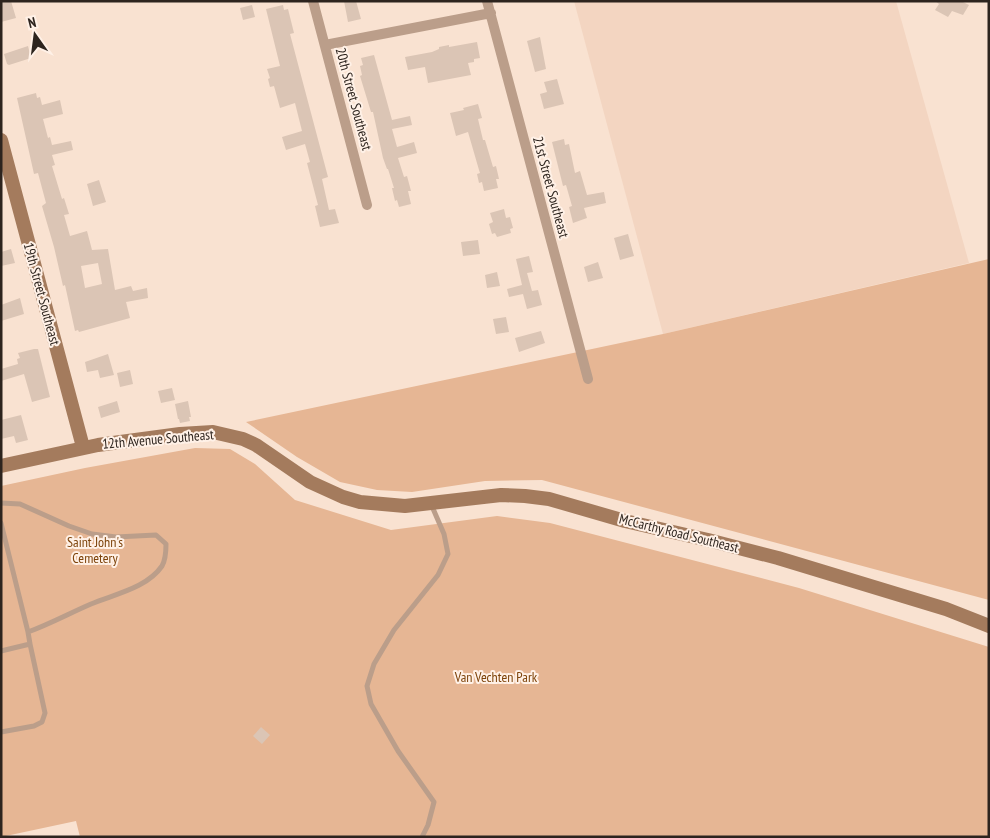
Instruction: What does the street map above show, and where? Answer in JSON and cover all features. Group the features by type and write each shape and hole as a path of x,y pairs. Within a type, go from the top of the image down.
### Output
{"street":[{"name":"20th Street Southeast","path":"314,1 368,205"},
{"name":"21st Street Southeast","path":"488,1 588,379"},
{"path":"325,45 490,13"},
{"name":"19th Street Southeast","path":"1,140 83,447"},
{"name":"12th Avenue Southeast","path":"1,466 83,447 199,432 213,432 243,439 256,445 294,472 326,490 360,502"},
{"name":"McCarthy Road Southeast","path":"360,502 405,506 501,496 549,499 787,561 946,609 989,626"}],"lane":[{"path":"2,502 20,504 68,526 92,534 116,537 156,536 166,544 166,553 162,566 149,579 124,592 91,604 52,624 28,632"},
{"path":"422,837 428,825 434,802 398,751 371,704 367,686 374,664 394,630 438,575 448,554 444,534 431,503"},
{"path":"1,523 28,632 45,713 42,722 34,726 1,732"},
{"path":"1,651 30,644"}],"shaded area":[{"path":"574,1 896,1 969,263 663,334"}],"green space":[{"path":"989,259 989,600 542,480 485,481 412,492 377,490 340,482 297,457 246,422 663,334"},
{"name":"Van Vechten Park","path":"195,448 230,449 255,464 295,500 391,530 497,516 550,523 799,588 989,647 989,837 80,837 76,821 1,837 1,486 85,468"}],"building":[{"path":"1,1 11,1 16,18 1,22"},
{"path":"344,1 356,1 361,19 348,22"},
{"path":"935,1 961,1 969,5 963,15 952,11 948,17 935,10 939,4"},
{"path":"252,5 255,17 243,20 240,8"},
{"path":"283,5 284,10 288,9 294,33 290,34 328,177 322,179 329,210 335,209 339,223 320,227 315,206 318,205 307,163 310,162 305,144 286,150 282,137 302,131 295,103 280,108 274,86 270,87 268,79 270,78 267,69 280,66 266,9"},
{"path":"540,37 546,69 535,72 527,41"},
{"path":"477,42 480,58 468,63 471,75 428,83 425,67 408,70 405,57 432,52 439,49 439,47"},
{"path":"28,46 31,58 7,64 4,54"},
{"path":"374,55 392,120 410,116 412,125 392,129 397,147 414,142 417,153 398,158 404,177 407,176 411,191 408,191 411,204 399,207 397,200 395,201 392,188 394,188 383,158 373,112 371,112 360,76 362,75 360,66 363,65 361,58"},
{"path":"557,79 564,104 544,109 540,94 547,92 544,82"},
{"path":"36,93 37,98 40,97 42,105 60,100 63,114 43,119 52,145 71,141 73,150 52,155 55,165 52,166 62,199 64,198 69,214 64,215 70,236 87,231 92,250 108,249 115,290 131,286 133,291 147,288 148,298 126,302 130,318 79,332 78,330 75,331 65,285 63,286 42,206 46,203 38,173 34,174 17,98","holes":["98,263 102,284 85,288 81,266"]},
{"path":"478,104 482,118 478,119 483,140 485,140 493,167 496,166 499,179 496,179 498,188 484,191 482,182 479,183 477,174 480,173 468,132 456,136 450,113"},
{"path":"564,139 565,145 569,144 575,173 580,171 587,195 604,192 606,203 584,208 587,218 573,223 569,207 572,206 566,185 563,186 552,142"},
{"path":"99,180 106,202 93,206 87,184"},
{"path":"504,209 506,218 510,217 513,228 510,229 511,233 497,237 495,233 492,234 489,224 493,222 490,213"},
{"path":"628,234 634,256 620,260 614,238"},
{"path":"478,240 480,254 463,256 461,242"},
{"path":"11,249 15,263 1,266 1,252"},
{"path":"529,256 533,272 527,273 532,291 538,290 542,305 527,309 523,294 509,297 507,289 522,285 516,259"},
{"path":"598,262 603,278 588,282 584,267"},
{"path":"497,272 500,286 487,288 485,275"},
{"path":"20,298 24,314 1,321 1,305"},
{"path":"506,317 509,332 496,334 493,319"},
{"path":"541,331 545,343 519,352 515,338"},
{"path":"38,349 50,397 32,402 24,374 1,381 1,369 18,364 17,359 20,358 18,353"},
{"path":"108,354 114,375 100,378 98,370 87,372 85,362"},
{"path":"130,370 133,384 120,387 117,373"},
{"path":"172,388 175,400 161,403 158,391"},
{"path":"117,401 120,412 101,418 98,407"},
{"path":"188,401 190,421 180,423 175,404"},
{"path":"21,415 28,440 16,443 14,436 1,439 1,420"},
{"path":"261,727 270,735 262,744 253,736"}],"park label":[{"name":"Saint John's Cemetery","path":"95,550"}]}
